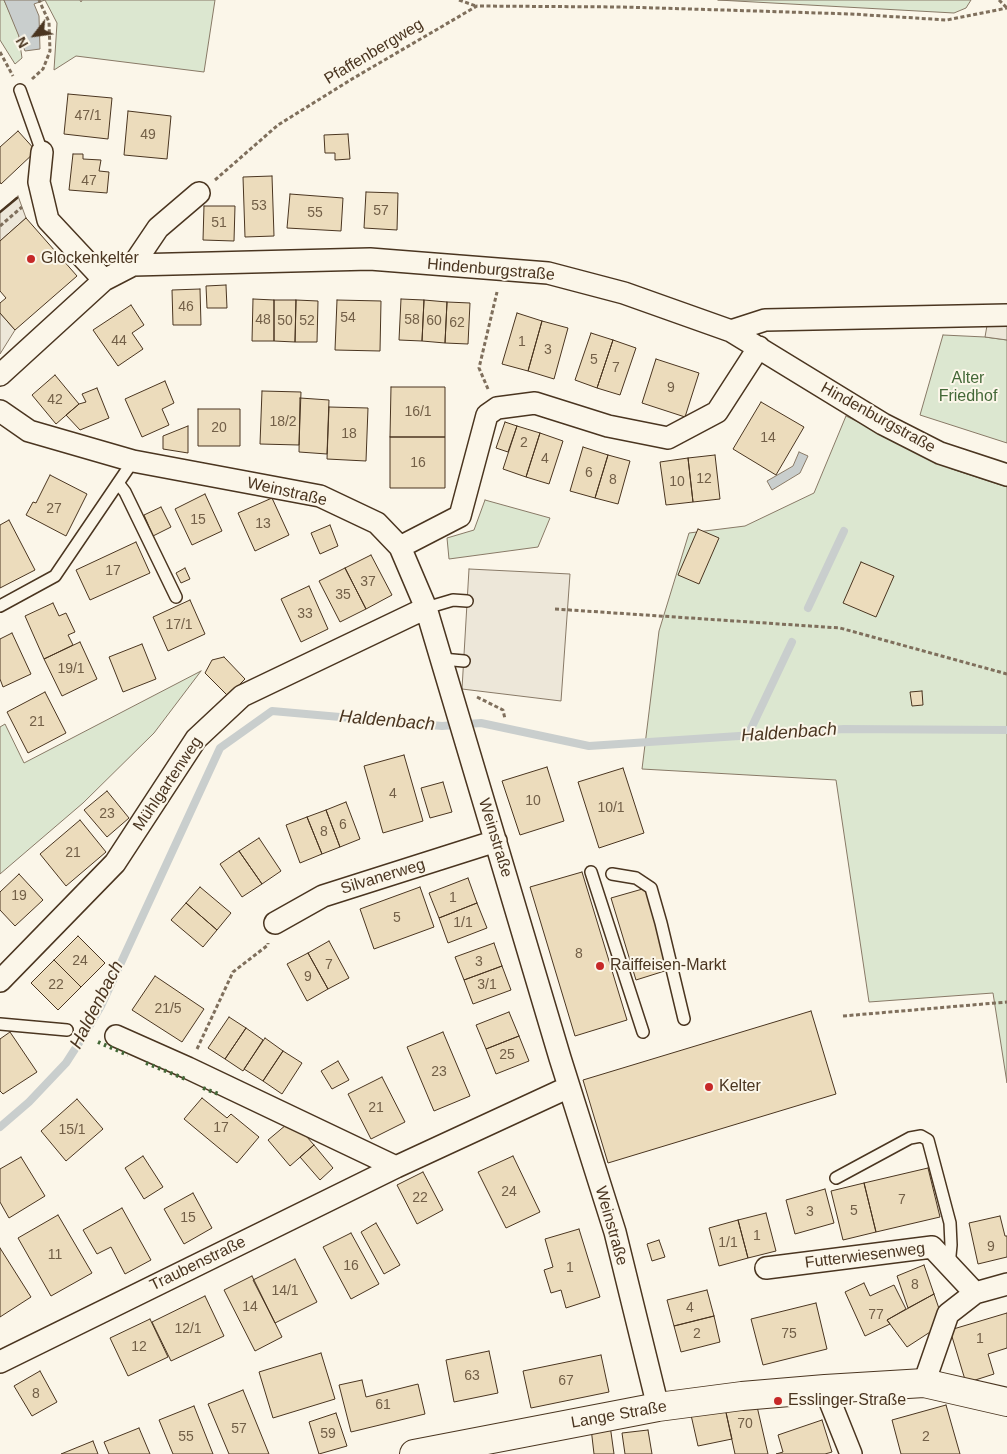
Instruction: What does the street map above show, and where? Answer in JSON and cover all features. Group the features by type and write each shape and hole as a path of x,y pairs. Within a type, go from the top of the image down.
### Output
{"main road":[{"path":"825,1389 924,1383 1007,1402"},
{"name":"Lange Straße","path":"414,1454 658,1407 742,1396 825,1389"}],"street":[{"path":"42,152 39,182 48,220 104,280"},
{"path":"133,265 158,228 200,193"},
{"name":"Hindenburgstraße","path":"0,375 104,280 133,265 370,259 548,273 624,293 730,330 883,424 940,453 1007,475"},
{"path":"730,330 765,320 1007,315"},
{"path":"400,547 460,516 488,415 497,408 535,403 608,426 668,438 717,412 758,347"},
{"name":"Weinstraße","path":"0,410 29,430 133,461 320,496 377,524 400,547 426,608 569,1087 615,1232 658,1407"},
{"name":"Mühlgartenweg","path":"0,981 115,863 196,739 242,696 426,608"},
{"name":"Silvanerweg","path":"274,923 323,896 496,841"},
{"path":"116,1036 188,1068 396,1167"},
{"name":"Traubenstraße","path":"0,1362 396,1167 569,1087"},
{"name":"Futterwiesenweg","path":"766,1268 932,1247 975,1293"},
{"path":"924,1383 948,1314 975,1293 1007,1284"},
{"path":"825,1389 851,1454"}],"lane":[{"path":"20,90 42,152"},
{"path":"0,606 55,576 133,461"},
{"path":"118,483 125,492 176,597"},
{"path":"426,608 453,600 467,601"},
{"path":"442,659 464,661"},
{"path":"591,872 643,1032"},
{"path":"612,874 636,878 651,888 662,923 684,1019"},
{"path":"0,1024 68,1030"},
{"path":"836,1178 910,1138 920,1136 928,1140 950,1223 951,1246 949,1266"}],"path":[{"path":"0,52 20,90 44,68 50,51 49,22 39,0"},
{"path":"459,0 477,6 724,10 851,14 946,20 1007,8"},
{"path":"999,0 1007,8"},
{"name":"Pfaffenbergweg","path":"200,193 278,125 360,74 477,6"},
{"path":"0,226 22,207"},
{"path":"479,368 502,269"},
{"path":"554,610 840,628 1007,674"},
{"path":"454,700 476,696 503,710 506,719"},
{"path":"188,1068 233,972 268,946 274,923"},
{"path":"843,1016 1007,1002"}],"green space":[{"path":"0,0 4,0 18,31 22,58 15,64 0,40"},
{"path":"45,0 80,0 81,2 82,0 215,0 204,72 76,56 54,70 57,23"},
{"path":"718,0 971,0 966,8 954,13"},
{"name":"Alter Friedhof","path":"943,335 1007,340 1007,443 920,415"},
{"path":"846,416 952,469 1007,487 1007,1083 993,993 869,1002 836,780 642,769 659,631 689,533 745,526 814,493"},
{"path":"485,500 550,518 538,547 449,559 447,538 474,530"},
{"path":"201,671 154,733 83,803 0,874 0,727 5,724 24,763"}],"shaded area":[{"path":"4,0 45,0 34,4 39,16 40,49 25,51"},
{"path":"18,196 26,218 0,241 0,212"},
{"path":"0,313 15,330 0,354"},
{"path":"989,314 1007,316 1007,340 985,337"},
{"path":"799,452 808,456 800,473 772,490 767,481 793,466"},
{"path":"469,569 570,574 561,701 462,689"}],"building":[{"path":"68,94 112,98 108,139 64,134"},
{"path":"128,111 171,116 167,159 124,155"},
{"path":"18,131 36,151 1,184 0,147"},
{"path":"348,134 350,159 335,160 335,153 325,153 324,135"},
{"path":"73,154 83,154 83,159 101,160 99,171 109,172 107,193 69,190"},
{"path":"272,176 274,236 245,237 243,177"},
{"path":"366,192 398,193 397,230 364,228"},
{"path":"290,194 343,198 341,231 287,228"},
{"path":"204,206 235,206 234,241 203,240"},
{"name":"Glockenkelter","path":"26,218 77,276 15,330 0,313 0,303 6,298 0,291 0,241"},
{"path":"226,285 227,308 207,308 206,286"},
{"path":"200,289 201,325 173,325 172,290"},
{"path":"253,299 274,300 274,341 252,341"},
{"path":"401,299 424,300 422,341 399,340"},
{"path":"274,300 296,300 295,342 274,341"},
{"path":"296,300 318,301 317,342 295,342"},
{"path":"337,300 381,301 380,351 335,350"},
{"path":"424,300 447,302 445,343 422,341"},
{"path":"447,302 470,303 468,344 445,343"},
{"path":"131,305 144,325 132,333 143,349 118,366 93,330"},
{"path":"517,313 542,321 528,371 502,364"},
{"path":"542,321 568,328 554,379 528,371"},
{"path":"591,333 613,340 597,388 575,380"},
{"path":"613,340 636,348 620,395 597,388"},
{"path":"656,359 699,373 685,417 642,403"},
{"path":"55,375 79,404 56,424 32,395"},
{"path":"165,381 174,403 162,409 169,425 142,437 125,399"},
{"path":"391,387 445,387 445,437 390,437"},
{"path":"97,388 109,418 80,430 66,415 79,404 86,402 82,394"},
{"path":"262,391 301,392 299,445 260,444"},
{"path":"300,398 329,400 327,454 299,452"},
{"path":"761,402 804,427 776,475 733,449"},
{"path":"329,407 368,408 366,461 327,459"},
{"path":"198,409 240,409 240,446 198,446"},
{"path":"505,422 517,426 508,452 496,448"},
{"path":"188,426 188,453 163,449 163,436"},
{"path":"517,426 540,433 526,477 503,469"},
{"path":"540,433 563,441 549,484 526,477"},
{"path":"390,437 445,437 445,488 390,488"},
{"path":"583,447 608,455 595,498 570,491"},
{"path":"608,455 630,461 618,504 595,498"},
{"path":"715,455 720,499 693,502 688,458"},
{"path":"688,458 693,502 666,505 660,462"},
{"path":"50,475 87,494 66,536 26,515 33,502 36,503"},
{"path":"205,494 222,531 192,545 175,509"},
{"path":"272,498 289,535 255,551 238,513"},
{"path":"161,507 171,527 153,536 144,515"},
{"path":"9,520 35,570 0,588 0,525"},
{"path":"330,525 338,546 320,554 311,533"},
{"path":"698,529 719,538 699,584 678,575"},
{"path":"136,542 150,573 90,600 76,570"},
{"path":"371,555 392,595 366,609 345,568"},
{"path":"861,562 894,576 876,617 843,603"},
{"path":"185,568 190,579 181,583 176,573"},
{"path":"345,568 366,609 340,622 319,581"},
{"path":"309,586 328,629 301,642 281,599"},
{"path":"190,600 205,634 168,651 153,617"},
{"path":"53,603 59,616 66,613 75,632 68,635 73,645 44,659 25,616"},
{"path":"12,633 31,674 3,687 0,679 0,639"},
{"path":"80,642 97,679 62,696 44,659"},
{"path":"142,644 156,679 123,692 109,657"},
{"path":"224,657 245,679 228,696 205,673 212,660"},
{"path":"922,691 923,705 912,706 910,692"},
{"path":"45,692 66,733 28,753 7,712"},
{"path":"404,755 423,821 383,833 364,766"},
{"path":"547,767 564,821 520,835 502,781"},
{"path":"623,768 644,833 599,848 578,782"},
{"path":"443,782 452,812 430,818 421,788"},
{"path":"107,791 129,818 107,837 84,810"},
{"path":"346,802 360,839 340,847 326,810"},
{"path":"326,810 340,847 322,854 307,817"},
{"path":"307,817 322,854 300,863 286,825"},
{"path":"80,820 106,852 66,886 40,854"},
{"path":"259,838 281,871 262,884 239,851"},
{"path":"239,851 262,884 242,897 220,864"},
{"path":"582,872 627,1020 575,1036 530,887"},
{"path":"19,874 43,900 15,926 0,910 0,892"},
{"path":"468,878 477,903 439,918 429,893"},
{"path":"200,887 231,913 217,930 186,903"},
{"path":"420,887 434,927 374,949 360,909"},
{"path":"646,888 671,969 636,980 611,898"},
{"path":"186,903 217,930 203,947 171,920"},
{"path":"477,903 487,928 448,943 439,918"},
{"path":"78,936 105,963 81,987 54,960"},
{"path":"329,941 349,978 328,989 308,953"},
{"path":"494,943 502,966 464,980 455,957"},
{"path":"308,953 328,989 307,1001 287,964"},
{"path":"54,960 81,987 58,1010 31,983"},
{"path":"502,966 511,990 473,1004 464,980"},
{"path":"155,976 204,1009 182,1042 132,1010"},
{"name":"Kelter","path":"811,1011 836,1094 608,1163 583,1080"},
{"path":"509,1012 519,1036 486,1049 476,1025"},
{"path":"229,1017 246,1028 225,1059 208,1048"},
{"path":"246,1028 263,1040 243,1071 225,1059"},
{"path":"10,1032 37,1072 3,1094 0,1091 0,1039"},
{"path":"443,1032 470,1096 434,1111 407,1047"},
{"path":"519,1036 529,1061 496,1074 486,1049"},
{"path":"265,1038 283,1051 263,1081 244,1069"},
{"path":"283,1051 302,1063 282,1094 263,1081"},
{"path":"338,1061 349,1080 332,1089 321,1071"},
{"path":"382,1077 405,1122 371,1139 348,1094"},
{"path":"202,1098 227,1118 231,1114 259,1137 237,1163 184,1119"},
{"path":"77,1099 103,1129 66,1161 41,1131"},
{"path":"292,1120 314,1145 290,1166 268,1140"},
{"path":"314,1145 333,1168 320,1180 300,1157"},
{"path":"143,1156 163,1187 144,1199 125,1168"},
{"path":"513,1156 540,1212 506,1228 478,1172"},
{"path":"21,1157 45,1196 9,1218 0,1202 0,1169"},
{"path":"928,1168 940,1217 876,1232 864,1183"},
{"path":"423,1172 443,1210 417,1224 397,1185"},
{"path":"864,1183 876,1232 843,1240 831,1191"},
{"path":"825,1189 834,1223 795,1234 786,1200"},
{"path":"193,1193 212,1228 184,1244 164,1209"},
{"path":"122,1208 151,1260 125,1274 111,1247 97,1254 83,1230"},
{"path":"766,1213 776,1251 748,1258 738,1220"},
{"path":"58,1215 92,1273 51,1296 18,1238"},
{"path":"1000,1216 1005,1236 1007,1236 1007,1257 978,1264 969,1223"},
{"path":"738,1220 748,1258 719,1266 709,1228"},
{"path":"376,1223 400,1265 384,1274 361,1232"},
{"path":"579,1229 600,1297 566,1308 561,1290 551,1293 544,1270 553,1267 545,1239"},
{"path":"351,1233 379,1284 351,1299 323,1247"},
{"path":"659,1240 665,1257 652,1261 647,1244"},
{"path":"0,1248 31,1297 0,1317"},
{"path":"295,1259 317,1302 275,1323 253,1280"},
{"path":"924,1265 934,1294 908,1308 897,1276"},
{"path":"252,1276 282,1337 255,1351 224,1290"},
{"path":"864,1283 870,1296 894,1285 906,1309 887,1320 890,1324 865,1336 845,1292"},
{"path":"707,1290 714,1316 674,1326 667,1300"},
{"path":"934,1294 944,1323 907,1347 887,1320"},
{"path":"205,1296 224,1336 171,1361 152,1322"},
{"path":"816,1303 827,1349 763,1365 751,1319"},
{"path":"1007,1313 1007,1348 988,1354 994,1374 966,1383 950,1330"},
{"path":"714,1316 720,1342 681,1352 674,1326"},
{"path":"150,1319 168,1357 128,1376 110,1338"},
{"path":"489,1351 498,1393 454,1402 446,1360"},
{"path":"321,1353 335,1399 273,1418 259,1372"},
{"path":"601,1355 609,1392 531,1408 523,1371"},
{"path":"40,1371 57,1402 32,1416 14,1386"},
{"path":"362,1380 366,1397 418,1384 425,1414 351,1432 339,1385"},
{"path":"243,1390 269,1454 229,1454 208,1404"},
{"path":"756,1402 768,1454 735,1454 725,1408"},
{"path":"946,1405 960,1454 901,1454 892,1420"},
{"path":"194,1406 213,1454 173,1454 159,1420"},
{"path":"725,1408 732,1439 698,1446 691,1415"},
{"path":"336,1413 347,1446 319,1454 309,1422"},
{"path":"822,1420 832,1452 825,1454 776,1454 783,1452 778,1435"},
{"path":"610,1425 614,1454 594,1454 591,1428"},
{"path":"139,1428 150,1454 109,1454 104,1442"},
{"path":"648,1430 652,1454 625,1454 622,1433"},
{"path":"93,1441 98,1454 61,1454"}],"waterway":[{"path":"808,608 844,531"},
{"path":"748,735 792,642"},
{"name":"Haldenbach","path":"0,1127 29,1102 66,1063 86,1032 101,1006 220,748 272,711 442,726 481,723 589,746 844,729 1007,730"}],"hedge":[{"path":"98,1042 128,1055"},
{"path":"146,1063 188,1080"},
{"path":"203,1088 221,1095"}],"wall":[{"path":"0,212 17,198"}],"place":[{"name":"Glockenkelter","path":"31,259"},
{"name":"Raiffeisen-Markt","path":"600,966"},
{"name":"Kelter","path":"709,1087"},
{"name":"Esslinger Straße","path":"778,1401"}]}
